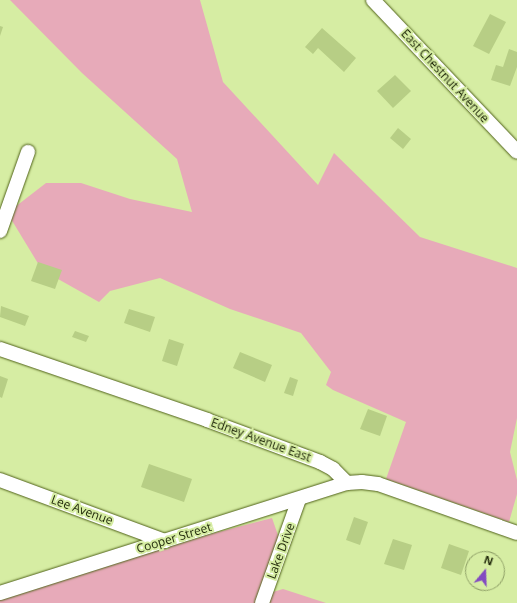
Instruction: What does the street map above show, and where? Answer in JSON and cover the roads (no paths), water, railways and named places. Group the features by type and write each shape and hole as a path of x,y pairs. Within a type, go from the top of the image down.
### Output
{"street":[{"name":"East Chestnut Avenue","path":"373,0 517,152"},
{"path":"0,231 28,152"},
{"name":"Edney Avenue East","path":"0,349 207,420 320,462 333,469 347,483"},
{"name":"Lee Avenue","path":"0,480 165,541"},
{"path":"347,483 362,482 378,484 517,533"},
{"name":"Cooper Street","path":"0,593 347,483"},
{"name":"Lake Drive","path":"262,603 299,499"}]}
